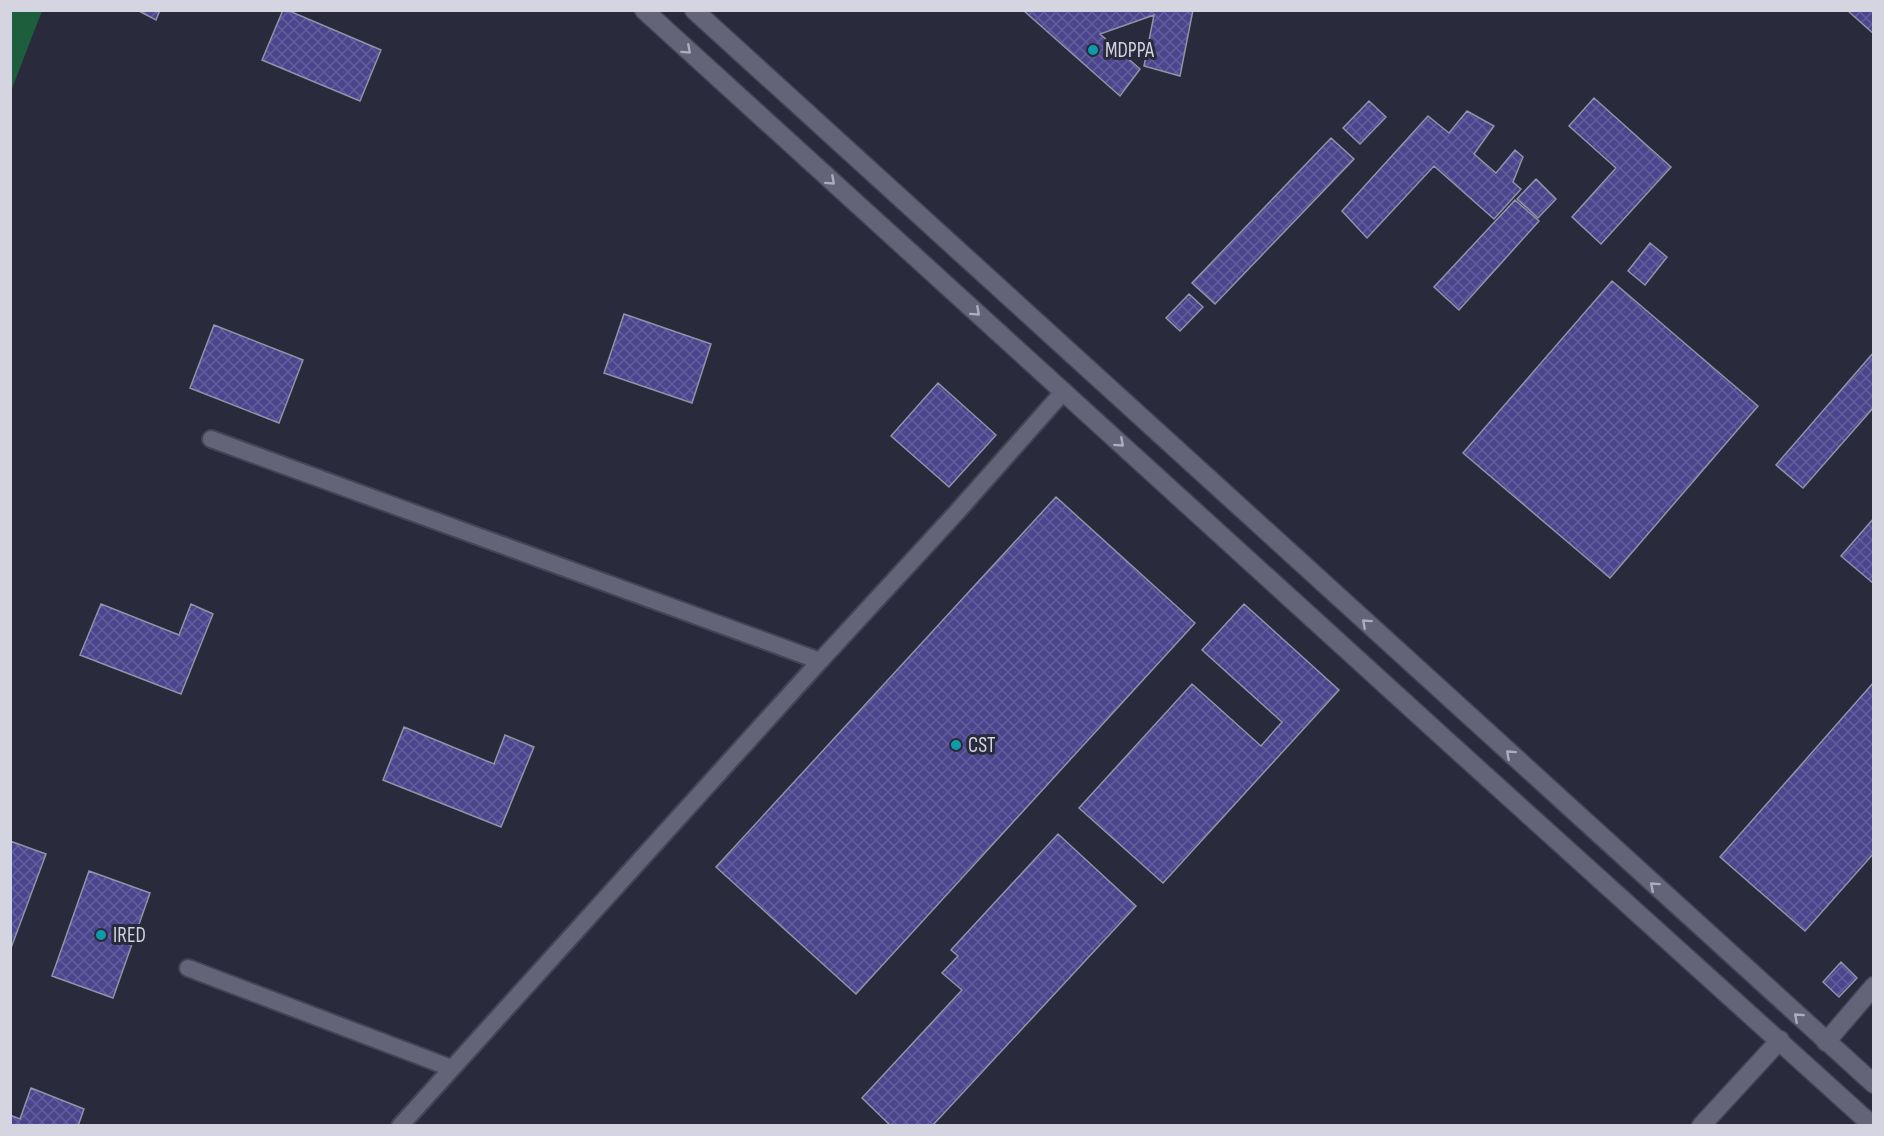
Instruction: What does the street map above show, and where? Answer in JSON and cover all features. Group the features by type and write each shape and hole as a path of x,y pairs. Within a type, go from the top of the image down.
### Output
{"main road":[{"path":"644,10 1457,750 1874,1125"},
{"path":"694,10 1874,1084"},
{"path":"1138,459 1160,436"},
{"path":"1247,558 1269,534"},
{"path":"1826,1042 1874,986"},
{"path":"1701,1125 1780,1040"}],"lane":[{"path":"400,1125 957,512 1064,391"},
{"path":"211,439 820,661"},
{"path":"189,968 451,1068"}],"green space":[{"path":"10,11 42,11 11,91"}],"building":[{"path":"137,10 160,10 156,20"},
{"path":"283,10 381,50 360,101 262,60"},
{"name":"MDPPA","path":"1023,10 1193,10 1180,76 1144,66 1154,15 1100,34 1140,69 1120,96"},
{"path":"1847,10 1874,10 1874,34"},
{"path":"1594,98 1671,167 1601,244 1572,217 1616,168 1569,126"},
{"path":"1369,101 1386,117 1360,144 1343,128"},
{"path":"1467,111 1494,126 1474,154 1496,173 1515,150 1523,157 1513,182 1521,189 1494,219 1434,166 1367,238 1342,211 1428,116 1449,133"},
{"path":"1331,138 1354,159 1215,304 1192,283"},
{"path":"1536,179 1556,199 1538,218 1517,199"},
{"path":"1515,200 1539,221 1459,310 1434,287"},
{"path":"1650,243 1667,257 1645,285 1628,271"},
{"path":"1612,281 1758,406 1610,578 1463,453"},
{"path":"1189,294 1203,307 1180,331 1166,318"},
{"path":"624,314 711,344 692,403 604,373"},
{"path":"214,325 303,360 279,423 190,388"},
{"path":"1874,352 1874,407 1803,488 1776,465"},
{"path":"938,383 996,435 949,487 891,436"},
{"name":"CST","path":"1056,497 1195,623 856,994 716,867"},
{"path":"1874,518 1874,584 1841,556"},
{"path":"101,604 179,635 191,604 213,614 181,694 80,655"},
{"path":"1244,604 1339,690 1163,883 1079,808 1192,684 1261,746 1282,722 1202,650"},
{"path":"1874,682 1874,853 1805,931 1720,857"},
{"path":"404,727 494,764 505,735 534,747 501,827 383,780"},
{"path":"1058,834 1136,906 932,1126 891,1126 862,1098 962,990 942,973 958,956 951,950"},
{"path":"10,841 46,854 11,948 10,947"},
{"name":"IRED","path":"89,871 150,893 113,998 52,976"},
{"path":"1841,962 1857,978 1839,997 1823,982"},
{"path":"31,1088 84,1109 78,1126 10,1126 10,1115 20,1119"}],"place":[{"name":"MDPPA","path":"1093,50"},
{"name":"CST","path":"956,745"},
{"name":"IRED","path":"101,935"}]}
